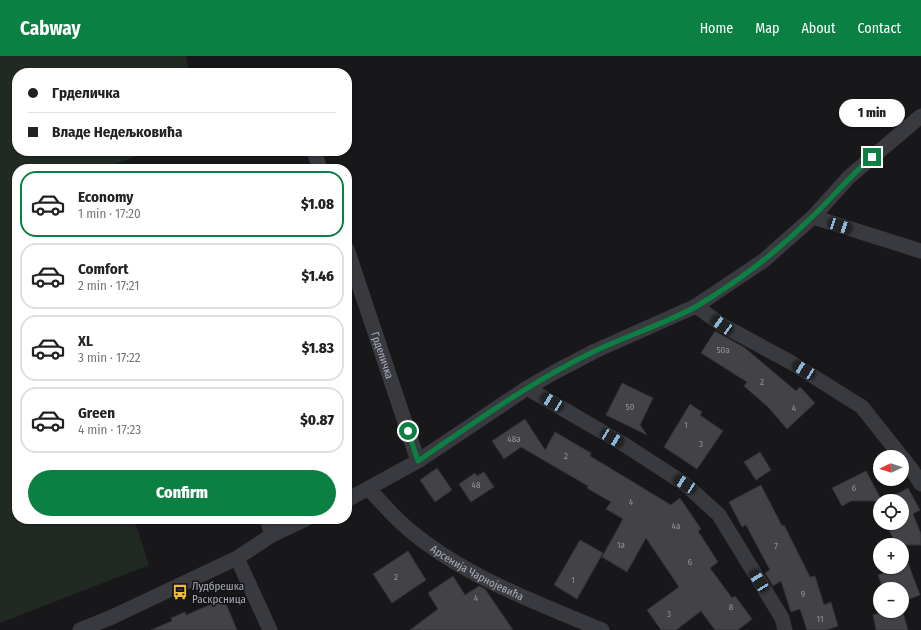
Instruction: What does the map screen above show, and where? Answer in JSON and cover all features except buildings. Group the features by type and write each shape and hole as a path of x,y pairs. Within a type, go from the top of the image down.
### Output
{"street":[{"path":"352,497 418,461 527,388 595,351 696,306 763,261 813,217 849,177 921,116"},
{"path":"813,217 921,251"},
{"name":"Грделичка","path":"352,264 418,461"},
{"path":"696,306 722,325 792,362 862,407 912,470 921,484"},
{"path":"527,388 624,445 685,484 719,515 782,618 785,630"},
{"name":"Арсенија Чарнојевића","path":"368,489 407,528 451,559 490,581 602,630"},
{"path":"269,524 272,535"},
{"path":"80,630 112,617 237,558 272,535 295,524"},
{"path":"237,558 270,630"}],"shaded area":[{"path":"0,56 186,56 188,68 12,68 12,156 137,156 114,164 12,164 12,524 136,524 149,565 0,623"}],"place":[{"name":"Лудбрешка Раскрсница","path":"180,592"}],"route":[{"path":"408,431 418,461 527,388 553,373 595,351 659,324 696,306 763,261 813,217 849,177 872,157"}]}
